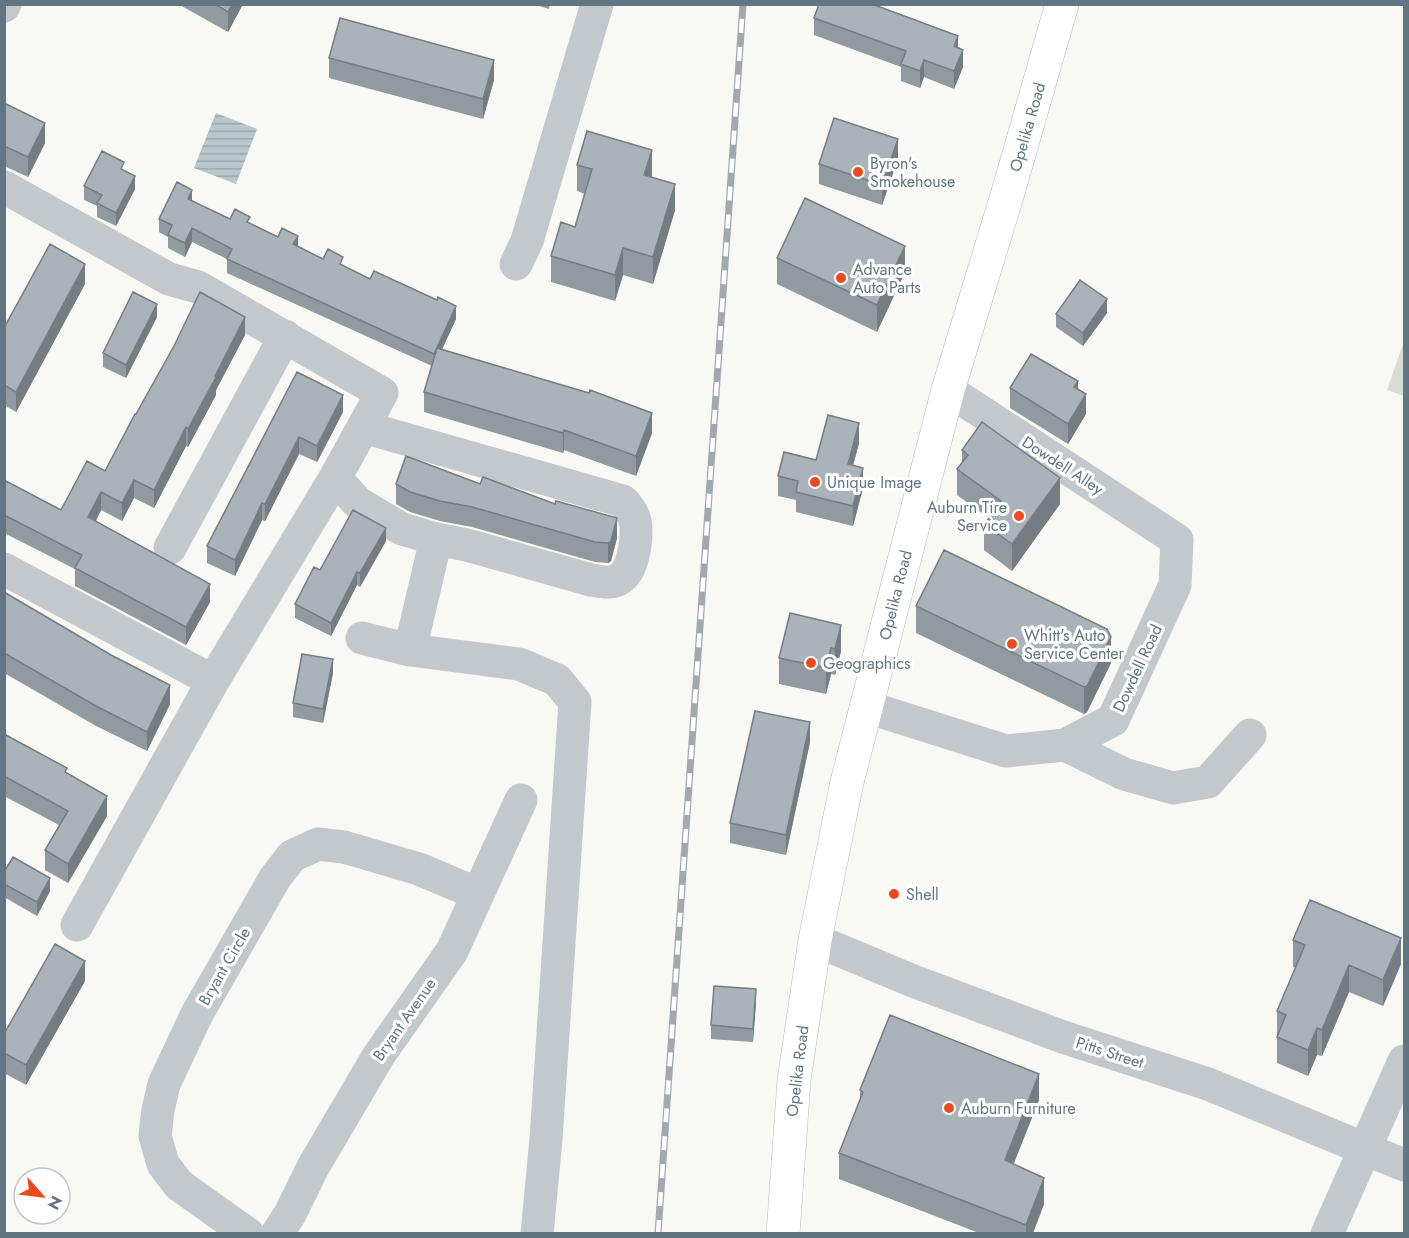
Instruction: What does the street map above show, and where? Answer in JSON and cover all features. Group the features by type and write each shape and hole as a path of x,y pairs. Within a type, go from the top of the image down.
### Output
{"main road":[{"name":"Opelika Road","path":"783,1233 794,1080 815,940 847,782 948,390 1062,4"}],"street":[{"path":"516,264 527,241 597,4"},
{"path":"4,187 169,279 198,286 382,393 335,478 213,681 77,925"},
{"path":"170,548 285,336"},
{"name":"Dowdell Alley","path":"948,390 1177,540"},
{"path":"335,478 358,502 402,529 436,539 467,545 608,583 622,578 631,565 636,523 632,513 622,501 363,428"},
{"path":"410,650 436,539"},
{"name":"Dowdell Road","path":"867,707 1006,751 1065,745 1113,720 1175,585 1177,540"},
{"path":"4,569 213,681"},
{"path":"362,638 410,650 519,664 557,680 575,702 546,1139 537,1233"},
{"path":"1065,745 1124,774 1173,788 1208,782 1250,735"},
{"name":"Bryant Avenue","path":"277,1233 290,1214 313,1167 379,1055 452,951 520,800"},
{"name":"Bryant Circle","path":"248,1233 179,1185 163,1164 155,1136 164,1084 197,1014 275,878 292,856 318,844 344,847 419,869 478,894"},
{"name":"Pitts Street","path":"815,940 913,981 1063,1037 1208,1084 1404,1165"},
{"path":"1327,1233 1404,1061"}],"shaded area":[{"path":"216,113 257,129 236,184 194,168"},
{"path":"1404,341 1404,396 1387,390"}],"building":[{"path":"215,4 232,4 228,12"},
{"path":"819,4 872,4 958,36 954,46 963,50 954,71 924,60 920,71 901,64 906,51 814,18"},
{"path":"340,18 494,60 483,99 329,58"},
{"path":"4,103 45,123 28,157 4,146"},
{"path":"834,118 898,139 882,185 819,164"},
{"path":"587,131 652,150 644,175 675,184 653,257 623,248 615,275 551,256 561,222 575,227 592,169 577,165"},
{"path":"102,151 124,162 121,169 135,176 116,213 97,203 102,195 84,186"},
{"path":"177,182 192,190 188,199 230,219 235,209 250,217 247,222 278,237 282,228 298,236 293,244 323,259 328,249 343,257 340,264 370,279 374,271 437,300 438,297 456,306 434,354 227,259 232,249 192,228 185,243 168,235 172,225 159,219"},
{"path":"805,198 905,246 877,305 777,258"},
{"path":"50,244 85,264 16,392 4,385 4,328"},
{"path":"1080,280 1107,299 1083,333 1056,314"},
{"path":"133,292 157,304 126,365 103,353"},
{"path":"200,292 245,317 216,377 188,429 186,427 154,490 134,480 122,503 101,492 88,517 210,584 186,627 75,568 82,555 4,515 4,480 61,510 87,461 105,471 174,346"},
{"path":"437,348 589,393 590,390 652,413 636,456 564,430 563,433 424,392"},
{"path":"1031,354 1078,381 1074,387 1086,394 1068,424 1010,388"},
{"path":"297,372 343,395 317,446 299,437 265,504 262,503 235,560 207,546"},
{"path":"828,415 859,423 848,464 863,468 853,506 796,492 798,481 778,476 784,452 816,460"},
{"path":"982,422 1060,478 1012,544 984,524 1001,501 957,469 968,455 962,450"},
{"path":"406,456 480,484 483,477 555,504 556,501 617,518 611,541 608,543 595,542 410,492 396,484"},
{"path":"353,510 386,528 360,573 357,572 331,623 295,604 314,567 320,570"},
{"path":"944,550 1107,629 1111,637 1087,686 1084,687 916,606"},
{"path":"4,592 111,655 170,685 147,732 96,706 6,654 4,657"},
{"path":"790,613 841,625 835,649 831,648 826,668 779,658"},
{"path":"302,654 333,659 323,709 293,703"},
{"path":"755,711 810,722 786,835 730,823"},
{"path":"4,734 67,768 65,772 107,796 68,864 45,850 68,811 4,776"},
{"path":"13,857 50,878 37,902 4,884 4,872"},
{"path":"1310,900 1401,938 1383,980 1349,965 1322,1030 1317,1028 1308,1050 1277,1037 1286,1015 1277,1011 1305,945 1293,940"},
{"path":"55,944 85,961 26,1065 4,1053 4,1034"},
{"path":"714,986 756,989 753,1029 711,1025"},
{"path":"890,1015 1039,1074 1005,1160 1044,1178 1026,1225 839,1153 863,1092 860,1090"}],"railway":[{"path":"658,1234 743,4"}],"place":[{"name":"Byron's Smokehouse","path":"858,172"},
{"name":"Advance Auto Parts","path":"841,278"},
{"name":"Unique Image","path":"815,482"},
{"name":"Auburn Tire Service","path":"1019,516"},
{"name":"Whitt's Auto Service Center","path":"1012,644"},
{"name":"Geographics","path":"811,663"},
{"name":"Shell","path":"894,894"},
{"name":"Auburn Furniture","path":"949,1108"}]}
